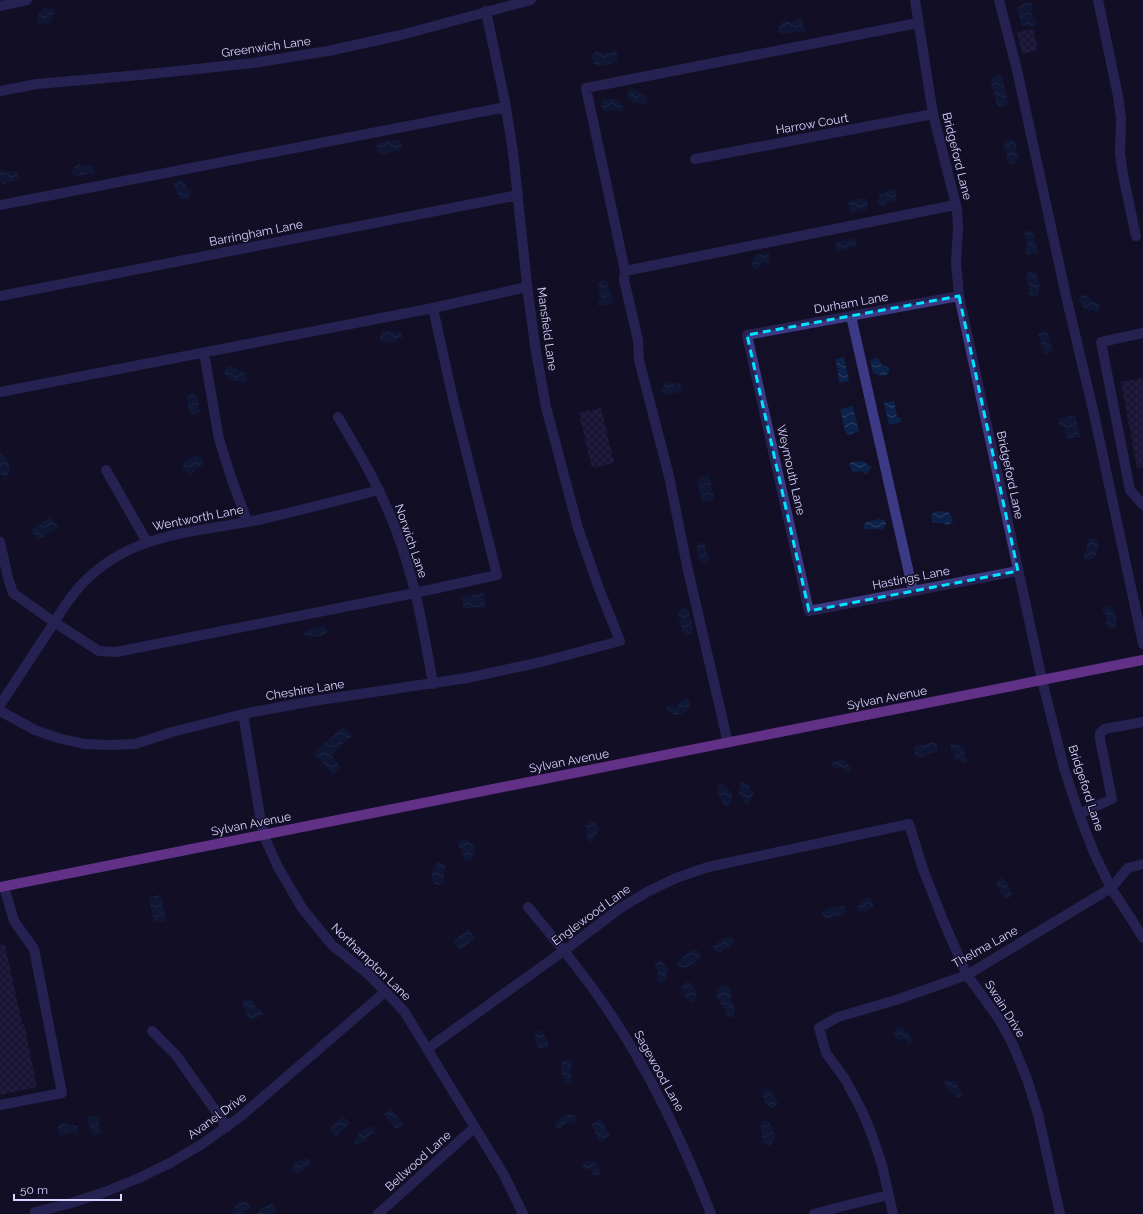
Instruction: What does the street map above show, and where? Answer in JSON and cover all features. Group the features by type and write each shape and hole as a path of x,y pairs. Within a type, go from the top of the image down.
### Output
{"main road":[{"name":"Sylvan Avenue","path":"2,887 1143,660"}],"street":[{"path":"0,6 27,0"},
{"name":"Greenwich Lane","path":"0,91 38,84 253,63 328,51 401,35 531,0"},
{"name":"Bridgeford Lane","path":"915,0 933,114 955,205 958,229 956,263 959,296 1042,680 1064,768 1094,853 1111,888 1143,938"},
{"path":"999,0 1094,414 1143,644"},
{"path":"1098,0 1118,96 1121,119 1120,152 1123,175 1136,236"},
{"name":"Mansfield Lane","path":"486,12 506,106 518,195 527,288 536,352 549,420 578,528 598,586 620,641"},
{"path":"728,743 687,566 669,476 639,360 638,340 624,280 625,271 586,88 918,23"},
{"path":"0,205 506,106"},
{"name":"Harrow Court","path":"695,159 933,114"},
{"name":"Barringham Lane","path":"0,296 518,195"},
{"path":"625,271 955,205"},
{"path":"0,392 433,308 527,288"},
{"name":"Durham Lane","path":"748,335 959,296"},
{"path":"0,542 13,593 99,651 116,652 415,593 497,575 453,399 433,308"},
{"path":"851,316 913,591"},
{"path":"1143,333 1101,342 1130,490 1143,505"},
{"name":"Weymouth Lane","path":"748,335 809,611"},
{"path":"204,353 219,439 247,521"},
{"name":"Norwich Lane","path":"338,417 363,459 379,490 396,530 409,568 433,684"},
{"path":"106,470 147,542"},
{"name":"Wentworth Lane","path":"0,705 68,601 83,582 101,567 124,552 147,542 167,536 318,506 379,490"},
{"name":"Hastings Lane","path":"809,611 1018,571"},
{"name":"Cheshire Lane","path":"0,711 35,730 58,738 84,744 135,744 172,732 242,714 314,701 433,684 541,662 620,641"},
{"name":"Northampton Lane","path":"242,714 263,834 278,867 302,908 332,945 368,974 404,1011 504,1176 523,1214"},
{"path":"1079,814 1112,799 1100,734 1105,729 1143,722"},
{"name":"Englewood Lane","path":"427,1049 565,950 618,909 647,892 676,878 708,866 909,824"},
{"name":"Swain Drive","path":"909,824 924,872 967,975 999,1018 1027,1079 1038,1114 1060,1214"},
{"name":"Thelma Lane","path":"888,1196 882,1165 867,1123 844,1079 826,1053 819,1028 838,1017 896,1000 967,975 1111,888 1128,868 1143,864"},
{"path":"0,1105 62,1093 34,949 14,921 2,887"},
{"name":"Sagewood Lane","path":"528,907 565,950 597,993 628,1042 676,1129 711,1214"},
{"name":"Avanel Drive","path":"36,1213 105,1192 139,1178 170,1163 202,1144 240,1117 385,992"},
{"path":"152,1032 176,1055 227,1126"},
{"name":"Bellwood Lane","path":"378,1214 475,1127"},
{"path":"814,1214 888,1196 893,1214"}],"highlighted area":[{"path":"959,296 1018,571 809,611 747,335"}],"water":[{"path":"1031,2 1033,18 1035,18 1037,25 1027,27 1026,25 1022,26 1017,7 1021,6 1021,4"},
{"path":"51,7 55,11 50,23 39,24 37,19 43,8"},
{"path":"798,18 802,19 805,31 781,34 777,31 783,21 793,22"},
{"path":"597,51 607,54 616,51 618,61 604,66 594,64 592,55"},
{"path":"997,75 1002,76 1008,103 1003,107 997,106 990,79"},
{"path":"630,89 647,96 647,103 638,104 633,102 627,96"},
{"path":"605,99 615,99 623,106 621,112 614,110 604,111 601,106 602,101"},
{"path":"1009,139 1015,141 1019,160 1014,164 1008,162 1003,142"},
{"path":"399,140 402,148 383,155 378,152 376,149 377,143"},
{"path":"78,164 93,167 95,173 94,175 87,174 74,176 72,173 73,168"},
{"path":"0,169 4,172 17,171 19,179 4,184 0,181"},
{"path":"183,179 187,189 192,191 187,201 179,197 173,183"},
{"path":"891,189 896,191 896,200 887,202 883,207 877,203 880,194 883,195 887,190"},
{"path":"867,199 868,207 866,210 851,213 848,203 850,200"},
{"path":"1033,230 1038,253 1027,255 1025,250 1027,245 1024,232"},
{"path":"855,238 857,242 856,246 839,251 836,250 835,245 837,242"},
{"path":"768,253 770,256 769,262 762,263 759,268 753,268 752,260 756,255"},
{"path":"1029,272 1036,272 1037,274 1040,286 1038,295 1032,296 1028,293 1029,285 1026,277"},
{"path":"602,280 607,282 613,298 611,303 606,306 599,305 598,300 601,298 598,286"},
{"path":"1085,294 1098,304 1100,308 1098,311 1085,310 1079,299"},
{"path":"383,330 400,332 403,338 398,339 394,343 381,341 379,339"},
{"path":"1047,331 1053,351 1045,354 1038,334"},
{"path":"844,357 849,381 839,383 836,359"},
{"path":"876,358 881,364 888,367 890,371 886,376 873,373 871,360"},
{"path":"228,366 245,373 247,376 246,381 243,383 227,378 224,371"},
{"path":"671,381 671,383 680,384 683,391 665,395 661,392 665,382"},
{"path":"189,394 197,395 200,412 190,415 187,397"},
{"path":"894,401 897,417 900,417 901,422 889,425 884,403"},
{"path":"853,406 859,432 846,435 840,409"},
{"path":"1075,415 1080,437 1067,439 1064,426 1060,426 1058,419"},
{"path":"0,453 7,459 10,470 8,476 2,476 0,473"},
{"path":"200,455 204,464 198,467 191,476 182,468 185,462 189,459"},
{"path":"858,461 864,462 872,467 866,474 860,471 852,472 849,464"},
{"path":"709,475 714,500 702,503 697,478"},
{"path":"934,512 948,512 951,515 953,523 946,525 943,523 932,523 931,515"},
{"path":"51,516 58,527 38,540 31,530"},
{"path":"879,519 884,520 886,523 885,527 881,530 865,529 864,526 866,522"},
{"path":"1088,538 1097,539 1098,550 1094,557 1090,560 1085,560 1083,553 1086,552"},
{"path":"701,542 706,545 705,550 709,558 707,563 701,562 698,554 697,546"},
{"path":"483,593 486,607 464,609 461,597"},
{"path":"1109,605 1113,609 1117,620 1116,626 1113,628 1109,628 1106,615 1103,613 1102,608"},
{"path":"685,608 689,610 693,631 691,634 685,635 683,634 678,614 680,609"},
{"path":"323,626 327,631 322,636 313,637 305,635 304,633 308,629"},
{"path":"684,699 688,699 691,706 686,712 675,715 666,708 670,706 673,708 676,707"},
{"path":"343,727 352,736 331,755 341,767 333,775 314,753"},
{"path":"934,742 936,743 938,749 937,752 920,758 915,756 914,749 916,746"},
{"path":"953,743 964,747 964,757 967,759 967,762 965,763 955,760 950,749 951,744"},
{"path":"843,760 851,767 851,771 848,773 846,773 841,767 833,768 832,762"},
{"path":"742,781 745,782 754,792 748,804 743,803 743,798 739,793 740,784"},
{"path":"721,784 730,791 732,796 732,801 728,806 724,805 717,791 717,788"},
{"path":"592,820 599,829 591,843 586,839 588,830 585,825"},
{"path":"462,839 466,839 475,847 475,851 470,861 465,860 463,857 463,852 459,847 459,842"},
{"path":"439,862 445,865 444,882 442,885 433,883 432,877 432,871"},
{"path":"1002,878 1007,882 1012,892 1010,898 1007,899 1003,896 998,888 997,880"},
{"path":"161,895 166,921 154,923 149,897"},
{"path":"870,897 873,901 873,907 860,913 857,910 858,906 863,900"},
{"path":"843,906 846,912 839,917 823,917 823,911 830,908"},
{"path":"468,929 475,938 461,950 453,941"},
{"path":"728,937 733,939 734,942 731,946 720,952 716,952 713,949 718,942"},
{"path":"692,950 697,950 700,952 701,956 699,959 688,967 678,967 677,961"},
{"path":"661,960 668,970 664,983 657,982 658,972 654,964"},
{"path":"685,982 692,985 696,991 696,999 690,1003 681,988"},
{"path":"723,985 726,985 730,989 732,1003 735,1009 734,1016 728,1017 716,995 718,989"},
{"path":"244,1000 252,1000 256,1007 263,1012 261,1016 252,1020 248,1018 246,1010 242,1006"},
{"path":"899,1027 908,1032 913,1041 909,1044 904,1039 899,1042 893,1032"},
{"path":"538,1030 542,1031 548,1043 548,1047 544,1049 539,1048 536,1042 535,1035"},
{"path":"571,1059 574,1062 570,1072 573,1082 566,1084 561,1073 562,1061"},
{"path":"944,1081 957,1082 958,1088 962,1093 959,1098 948,1089"},
{"path":"765,1089 768,1089 776,1099 778,1104 774,1108 771,1108 765,1103 762,1092"},
{"path":"391,1109 404,1124 397,1130 384,1114"},
{"path":"567,1114 576,1116 574,1124 567,1123 561,1128 556,1128 555,1123"},
{"path":"99,1116 100,1118 98,1122 101,1132 95,1135 93,1134 87,1119 89,1117"},
{"path":"343,1116 350,1123 336,1136 329,1129"},
{"path":"601,1119 610,1136 600,1142 591,1124"},
{"path":"765,1120 770,1124 774,1133 773,1142 769,1145 764,1143 762,1136 761,1123"},
{"path":"63,1123 77,1126 77,1133 60,1134 57,1128"},
{"path":"373,1126 375,1129 374,1132 366,1141 355,1144 354,1141 359,1133"},
{"path":"306,1158 311,1160 307,1167 295,1173 292,1171 293,1166 298,1161"},
{"path":"590,1161 595,1162 601,1173 597,1176 593,1175 591,1170 583,1169 582,1166 584,1163"},
{"path":"238,1202 247,1202 251,1208 241,1214 233,1214 232,1212"},
{"path":"271,1203 275,1205 276,1212 271,1214 258,1214 260,1209"}],"building":[{"path":"1033,29 1038,50 1022,54 1017,32"},
{"path":"1143,378 1143,467 1137,468 1121,382"},
{"path":"601,408 614,463 592,468 579,413"},
{"path":"0,945 5,945 37,1087 0,1095"}]}
